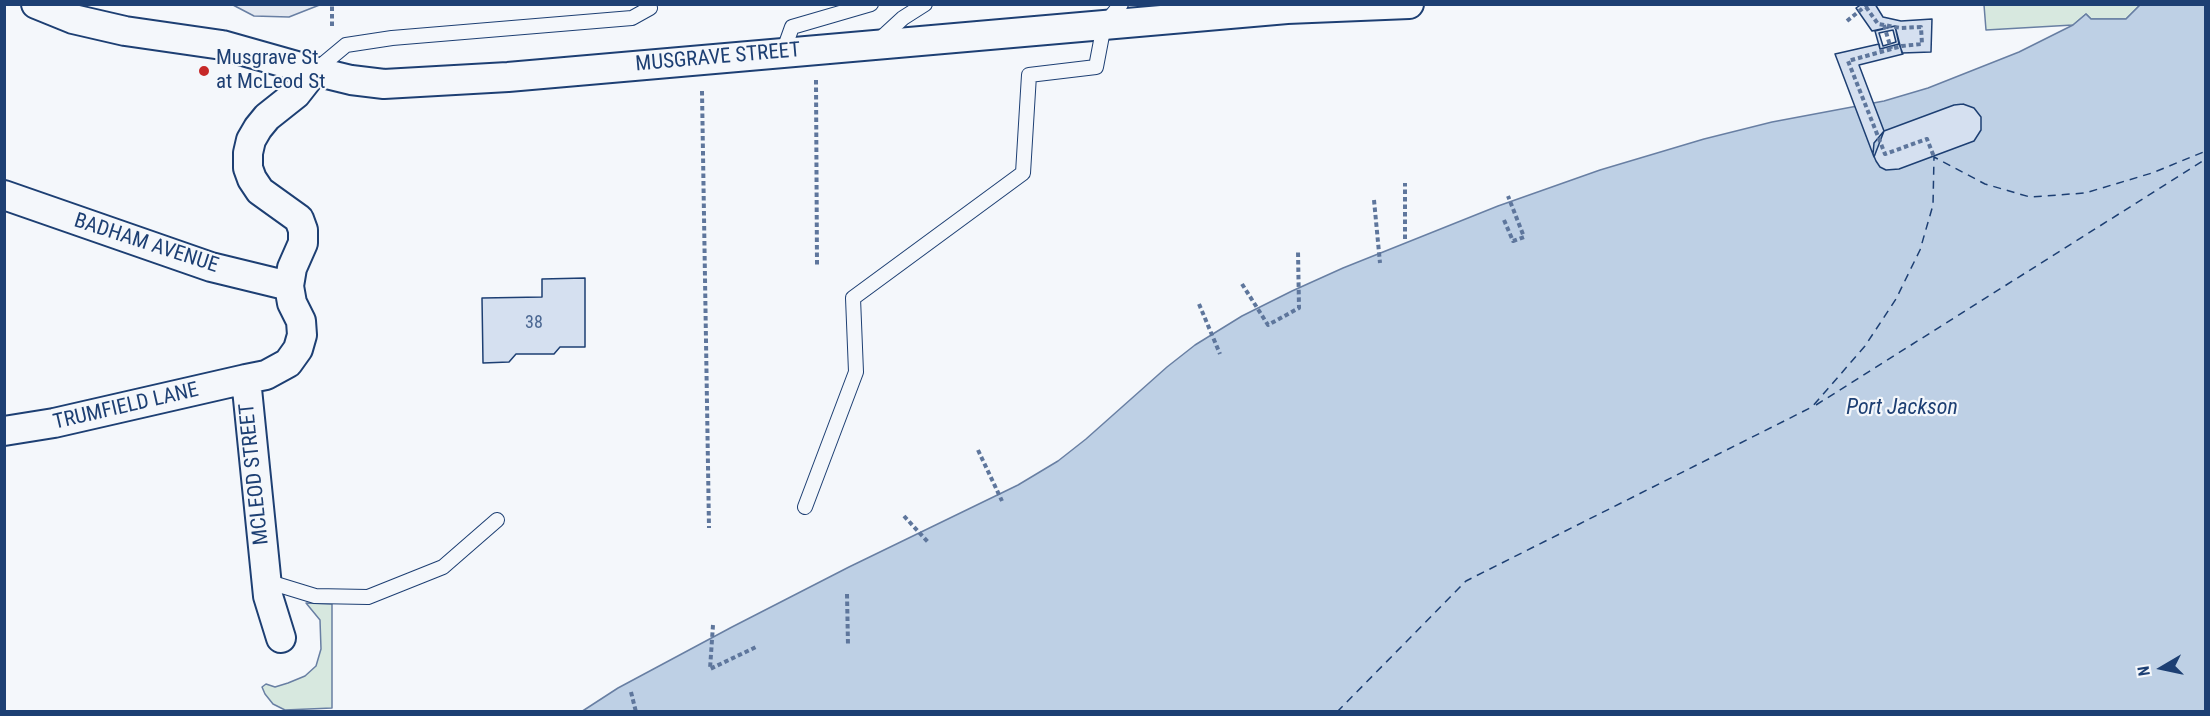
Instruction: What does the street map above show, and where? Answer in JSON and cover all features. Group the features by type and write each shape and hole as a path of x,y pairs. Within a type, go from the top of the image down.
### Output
{"street":[{"name":"MUSGRAVE STREET","path":"36,4 73,19 125,31 222,45 351,80 384,84 508,77 874,44 1112,15 1409,4"},
{"path":"289,286 292,268 303,243 303,230 299,219 287,208 260,191 248,168 248,153 251,140 262,122 296,94 314,71"},
{"name":"BADHAM AVENUE","path":"4,195 211,267 289,286"},
{"name":"MCLEOD STREET","path":"281,638 267,596 246,379 266,375 288,363 298,349 302,335 301,321 292,303 289,286"},
{"name":"TRUMFIELD LANE","path":"4,431 54,423 246,379"}],"lane":[{"path":"783,52 792,27 871,4"},
{"path":"874,44 903,18 925,4"},
{"path":"314,71 346,45 392,38 632,18 650,8"},
{"path":"805,507 856,372 853,298 1023,173 1029,75 1096,67 1112,15"},
{"path":"266,581 315,596 368,597 443,567 497,520"}],"path":[{"path":"1847,21 1867,6 1878,24 1901,28 1921,27 1922,44 1891,49 1848,61 1885,154 1927,139 1934,157"},
{"path":"1884,25 1891,49"},
{"path":"816,73 817,265"},
{"path":"702,83 709,528"},
{"path":"1405,183 1405,238"},
{"path":"1504,220 1513,241 1524,237 1508,196"},
{"path":"1374,200 1380,263"},
{"path":"1242,284 1268,325 1299,308 1298,250"},
{"path":"1199,304 1220,354"},
{"path":"978,450 1002,501"},
{"path":"904,516 928,542"},
{"path":"847,594 848,645"},
{"path":"713,625 710,669 756,646"},
{"path":"631,692 636,711"}],"shaded area":[{"path":"322,4 289,17 254,16 233,5"},
{"path":"1984,5 2140,5 2126,19 2091,19 2086,14 2073,25 1986,30"},
{"path":"306,603 332,604 332,708 285,710 273,704 262,687 266,684 275,687 288,683 305,676 316,666 321,649 320,620"}],"water":[{"name":"Port Jackson","path":"2140,5 2205,5 2205,711 581,712 618,688 732,627 1018,485 1058,461 1086,439 1195,345 1242,316 1292,291 1343,268 1498,206 1600,170 1704,139 1772,122 1884,101 1928,88 2019,52 2073,25 2086,14 2091,19 2126,19"}],"building":[{"path":"1862,4 1875,4 1883,17 1901,21 1932,19 1931,52 1902,53 1895,26 1872,31 1856,8"},
{"path":"1895,26 1899,44 1880,49 1875,31"},
{"path":"1893,30 1896,42 1883,46 1879,33"},
{"path":"1879,44 1880,49 1899,44 1903,54 1859,65 1884,131 1874,157 1835,54"},
{"path":"1963,104 1974,108 1981,117 1981,130 1974,141 1899,169 1886,170 1880,167 1873,154 1874,143 1884,131 1954,105"},
{"path":"585,278 585,347 560,347 554,354 516,354 509,362 483,363 482,298 542,297 542,279"}],"ferry route":[{"path":"1337,712 1466,581 1812,407 1865,346 1896,299 1920,250 1933,205 1934,157 1985,184 2030,197 2085,193 2152,173 2206,151"},
{"path":"1816,405 2206,159"}],"place":[{"name":"Musgrave St at McLeod St","path":"204,71"}]}
